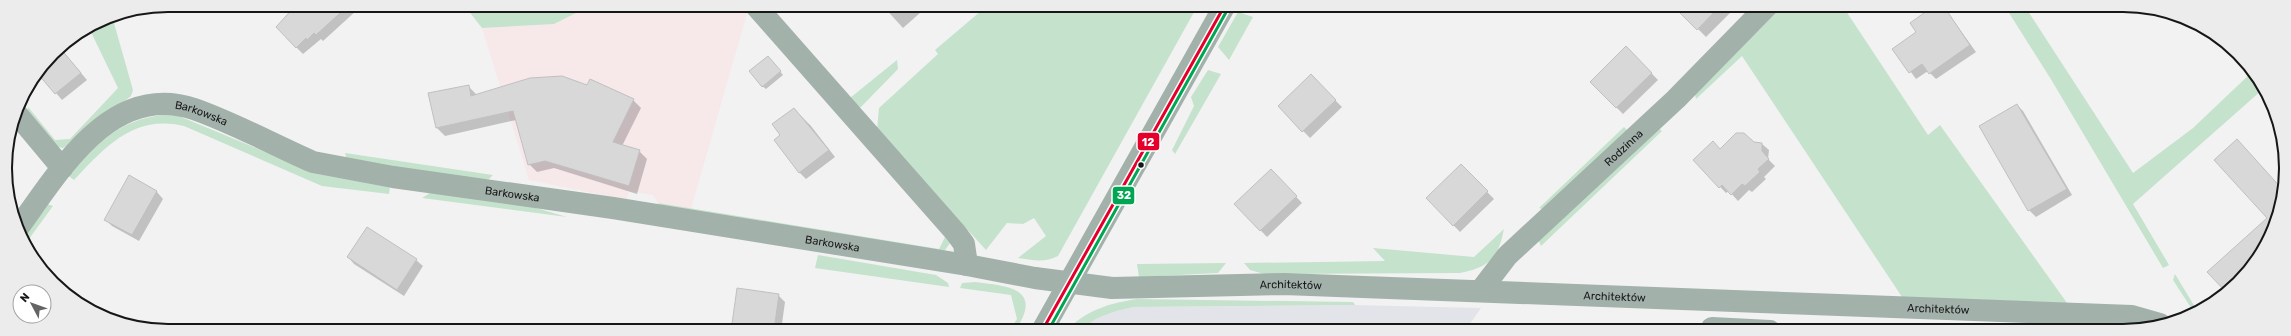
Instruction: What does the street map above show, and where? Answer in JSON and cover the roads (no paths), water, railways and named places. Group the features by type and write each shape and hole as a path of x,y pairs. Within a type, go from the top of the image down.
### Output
{"street":[{"path":"761,12 956,233 964,244 967,265"},
{"path":"1046,324 1220,12"},
{"name":"Rodzinna","path":"1481,290 1507,256 1676,99 1761,12"},
{"name":"Barkowska","path":"22,223 62,168 82,144 114,118 149,104 180,105 194,109 313,162 393,177 621,209 967,265 1035,278 1069,282"},
{"path":"20,118 62,168"},
{"name":"Architektów","path":"1069,282 1112,288 1284,284 1481,290 2132,316 2151,321"},
{"path":"1712,324 1714,300"}]}
